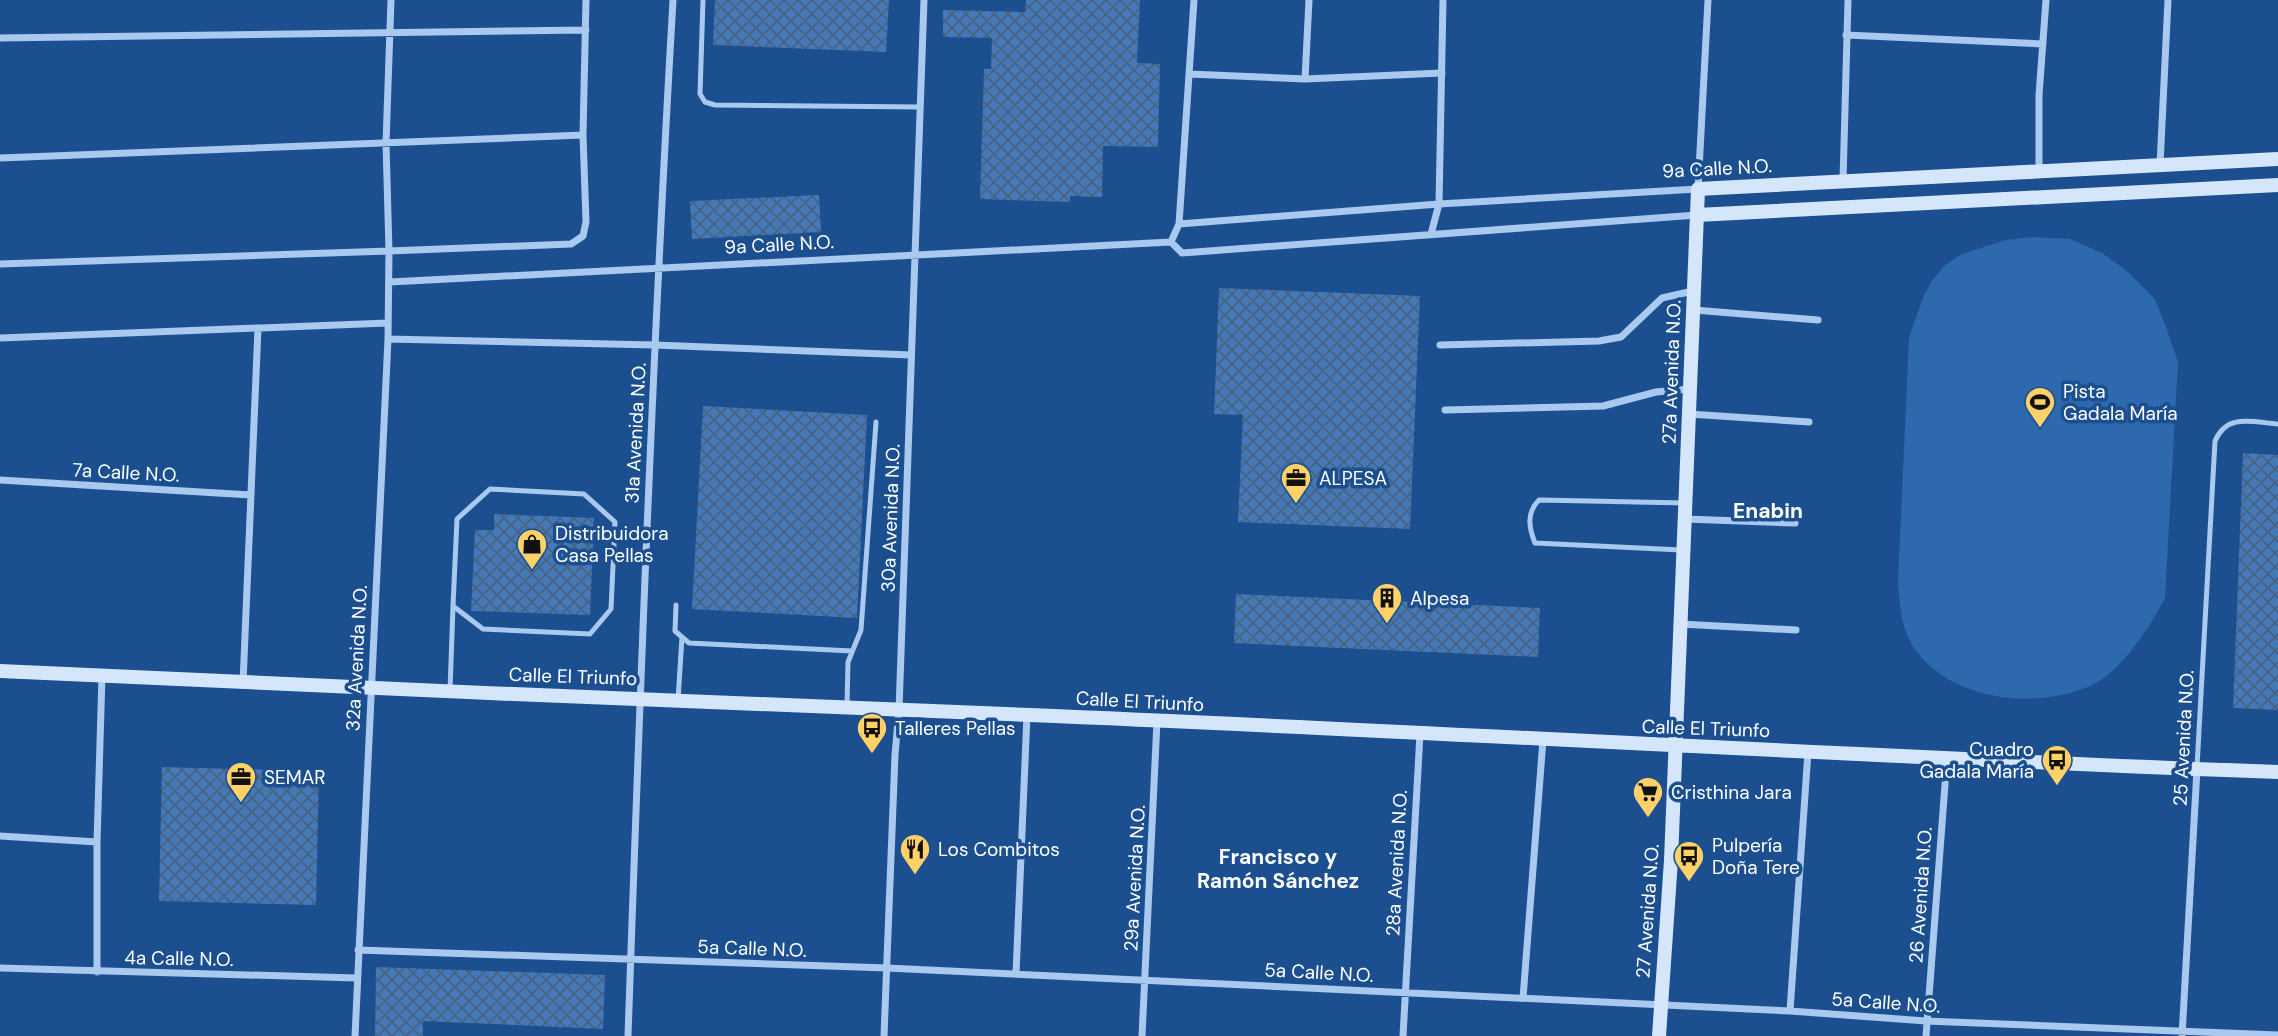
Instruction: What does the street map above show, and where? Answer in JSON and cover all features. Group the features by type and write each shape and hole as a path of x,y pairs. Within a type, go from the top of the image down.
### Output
{"main road":[{"name":"9a Calle N.O.","path":"1699,189 2278,159"},
{"name":"9a Calle N.O.","path":"1697,215 2278,185"},
{"name":"27a Avenida N.O.","path":"1674,747 1699,189"},
{"name":"Calle El Triunfo","path":"0,671 2278,772"},
{"name":"27 Avenida N.O.","path":"1659,1036 1671,860 1674,747"}],"street":[{"name":"32a Avenida N.O.","path":"355,1036 390,282 386,143 391,0"},
{"path":"0,264 571,244 583,236 586,222 583,135 586,0"},
{"name":"31a Avenida N.O.","path":"628,1036 657,270 673,0"},
{"name":"30a Avenida N.O.","path":"884,1036 899,710 924,0"},
{"path":"1171,242 1179,223 1194,0"},
{"path":"1305,79 1309,0"},
{"path":"1431,234 1439,204 1443,0"},
{"name":"27a Avenida N.O.","path":"1699,189 1708,0"},
{"path":"1843,181 1848,0"},
{"path":"2039,171 2039,95 2046,0"},
{"path":"2160,165 2168,0"},
{"path":"0,38 586,30"},
{"path":"1846,35 2043,44"},
{"path":"1189,74 1305,79 1442,74"},
{"path":"0,158 583,135"},
{"name":"9a Calle N.O.","path":"1179,223 1699,189"},
{"name":"9a Calle N.O.","path":"390,282 1171,242 1182,253 1697,215"},
{"path":"1440,345 1599,341 1621,337 1662,298 1694,291"},
{"path":"1693,310 1818,320"},
{"path":"0,338 388,323"},
{"path":"243,683 258,328"},
{"path":"388,339 654,345 911,355"},
{"path":"1445,410 1603,406 1656,392 1689,389"},
{"path":"1689,414 1810,422"},
{"name":"7a Calle N.O.","path":"0,480 251,495"},
{"path":"1684,519 1795,523"},
{"path":"1679,624 1796,630"},
{"path":"97,972 97,842 102,676"},
{"path":"1016,974 1027,715"},
{"name":"29a Avenida N.O.","path":"1142,1036 1157,721"},
{"name":"28a Avenida N.O.","path":"1403,1036 1420,734"},
{"path":"1523,998 1543,740"},
{"path":"1790,1012 1808,752"},
{"name":"26 Avenida N.O.","path":"1926,1036 1947,757"},
{"name":"25 Avenida N.O.","path":"2183,1033 2197,769"},
{"path":"0,836 97,842"},
{"name":"5a Calle N.O.","path":"358,950 1145,979 1926,1021 2278,1035"},
{"name":"4a Calle N.O.","path":"0,968 357,978"}],"lane":[{"path":"703,0 700,94 705,102 715,105 920,107"},
{"name":"25 Avenida N.O.","path":"2197,769 2215,441 2226,424 2238,421 2278,424"},
{"path":"847,708 848,662 861,630 876,422"},
{"path":"450,690 453,606 457,519 490,489 584,494 615,522 611,609 590,634 484,629 453,606"},
{"path":"1683,550 1535,543 1530,528 1532,507 1539,500 1685,503"},
{"path":"676,605 675,631 689,643 852,651"},
{"path":"678,700 682,637"}],"shaded area":[{"name":"Pista Gadala María","path":"2033,237 2070,239 2102,253 2126,270 2155,299 2178,362 2165,598 2134,648 2102,679 2068,693 2045,698 2020,699 1972,690 1931,667 1915,649 1907,633 1898,583 1909,337 1923,298 1931,282 1945,265 1962,254 2006,240"}],"building":[{"path":"715,0 889,0 886,52 713,45"},
{"path":"1026,0 1140,0 1137,63 1160,64 1158,147 1103,146 1102,197 1070,196 1070,202 980,199 984,69 991,69 992,38 943,37 943,10 1025,12"},
{"path":"819,195 821,232 692,239 690,201"},
{"path":"1219,288 1420,296 1410,529 1238,522 1243,415 1214,414"},
{"path":"703,406 867,415 857,618 692,609"},
{"path":"2243,453 2278,455 2278,710 2233,708"},
{"name":"Distribuidora Casa Pellas","path":"494,514 594,518 590,615 471,611 475,530 494,530"},
{"name":"Alpesa","path":"1236,594 1540,608 1538,657 1234,643"},
{"path":"162,767 319,771 316,905 159,901"},
{"path":"376,967 605,975 603,1029 423,1021 423,1036 375,1036"}],"place":[{"name":"Pista Gadala María","path":"2040,429"},
{"name":"ALPESA","path":"1296,505"},
{"name":"Distribuidora Casa Pellas","path":"532,571"},
{"name":"Alpesa","path":"1387,625"},
{"name":"Talleres Pellas","path":"872,755"},
{"name":"Cuadro Gadala María","path":"2057,787"},
{"name":"SEMAR","path":"241,804"},
{"name":"Cristhina Jara","path":"1648,819"},
{"name":"Los Combitos","path":"915,876"},
{"name":"Pulpería Doña Tere","path":"1689,883"}],"district":[{"name":"Enabin","path":"1768,511"},
{"name":"Francisco y Ramón Sánchez","path":"1278,869"}]}
